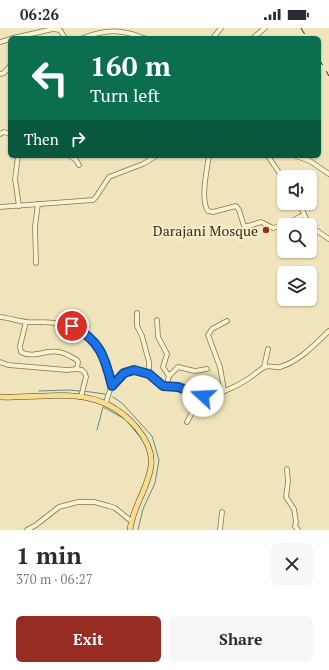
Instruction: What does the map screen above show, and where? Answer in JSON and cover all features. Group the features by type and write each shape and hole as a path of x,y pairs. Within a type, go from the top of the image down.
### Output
{"main road":[{"path":"0,397 88,397 116,408 127,417 142,433 150,449 151,458 149,474 131,521 130,530"}],"street":[{"path":"215,36 221,28"},
{"path":"256,36 265,28"},
{"path":"22,36 53,29 60,30 64,36"},
{"path":"91,36 110,31 126,32 138,36"},
{"path":"0,74 4,73 8,68"},
{"path":"18,158 15,179 19,206"},
{"path":"73,158 79,165"},
{"path":"0,207 93,200 109,177 143,164 153,158"},
{"path":"209,158 204,199 205,207 208,211 213,212 236,206 239,210 244,226 259,222 273,228 289,223 304,215"},
{"path":"269,158 277,170"},
{"path":"302,158 310,161 329,174"},
{"path":"36,263 35,226 38,204"},
{"path":"302,210 306,218"},
{"path":"317,230 329,239"},
{"path":"137,313 137,326 142,336 149,362 149,374"},
{"path":"0,317 26,322 63,324 82,332 95,342 104,358 112,386"},
{"path":"157,320 158,337 167,354 163,369 169,376"},
{"path":"224,390 220,367 208,335 212,329 227,321"},
{"path":"26,322 20,346 21,352 32,354 59,352 77,360 77,369"},
{"path":"106,403 112,386 124,373 130,370 149,374 159,383 166,386 181,388 198,396 208,396 247,380 264,367 278,367 294,361 305,354 329,331"},
{"path":"264,367 268,349"},
{"path":"0,362 8,365 67,370 77,369 84,371 86,377 82,397"},
{"path":"166,386 169,376 178,366 195,372 207,369"},
{"path":"188,422 198,396"},
{"path":"286,469 288,482 286,497 294,509 296,522 295,526 298,530"},
{"path":"27,530 59,507 78,502 94,502 115,508 131,521"},
{"path":"220,530 222,512"}],"waterway":[{"path":"39,391 80,391"},
{"path":"83,391 105,394"},
{"path":"113,397 122,403 152,436 159,460 155,483 143,509 138,530"},
{"path":"97,430 103,407 123,418"},
{"path":"126,420 141,438"}],"railway":[{"path":"301,28 306,36"},
{"path":"321,62 329,76"}],"place":[{"name":"Darajani Mosque","path":"266,230"}],"route":[{"path":"72,326 95,342 104,358 112,386 124,373 134,370 149,374 163,386 178,387 198,396 203,396"}]}
